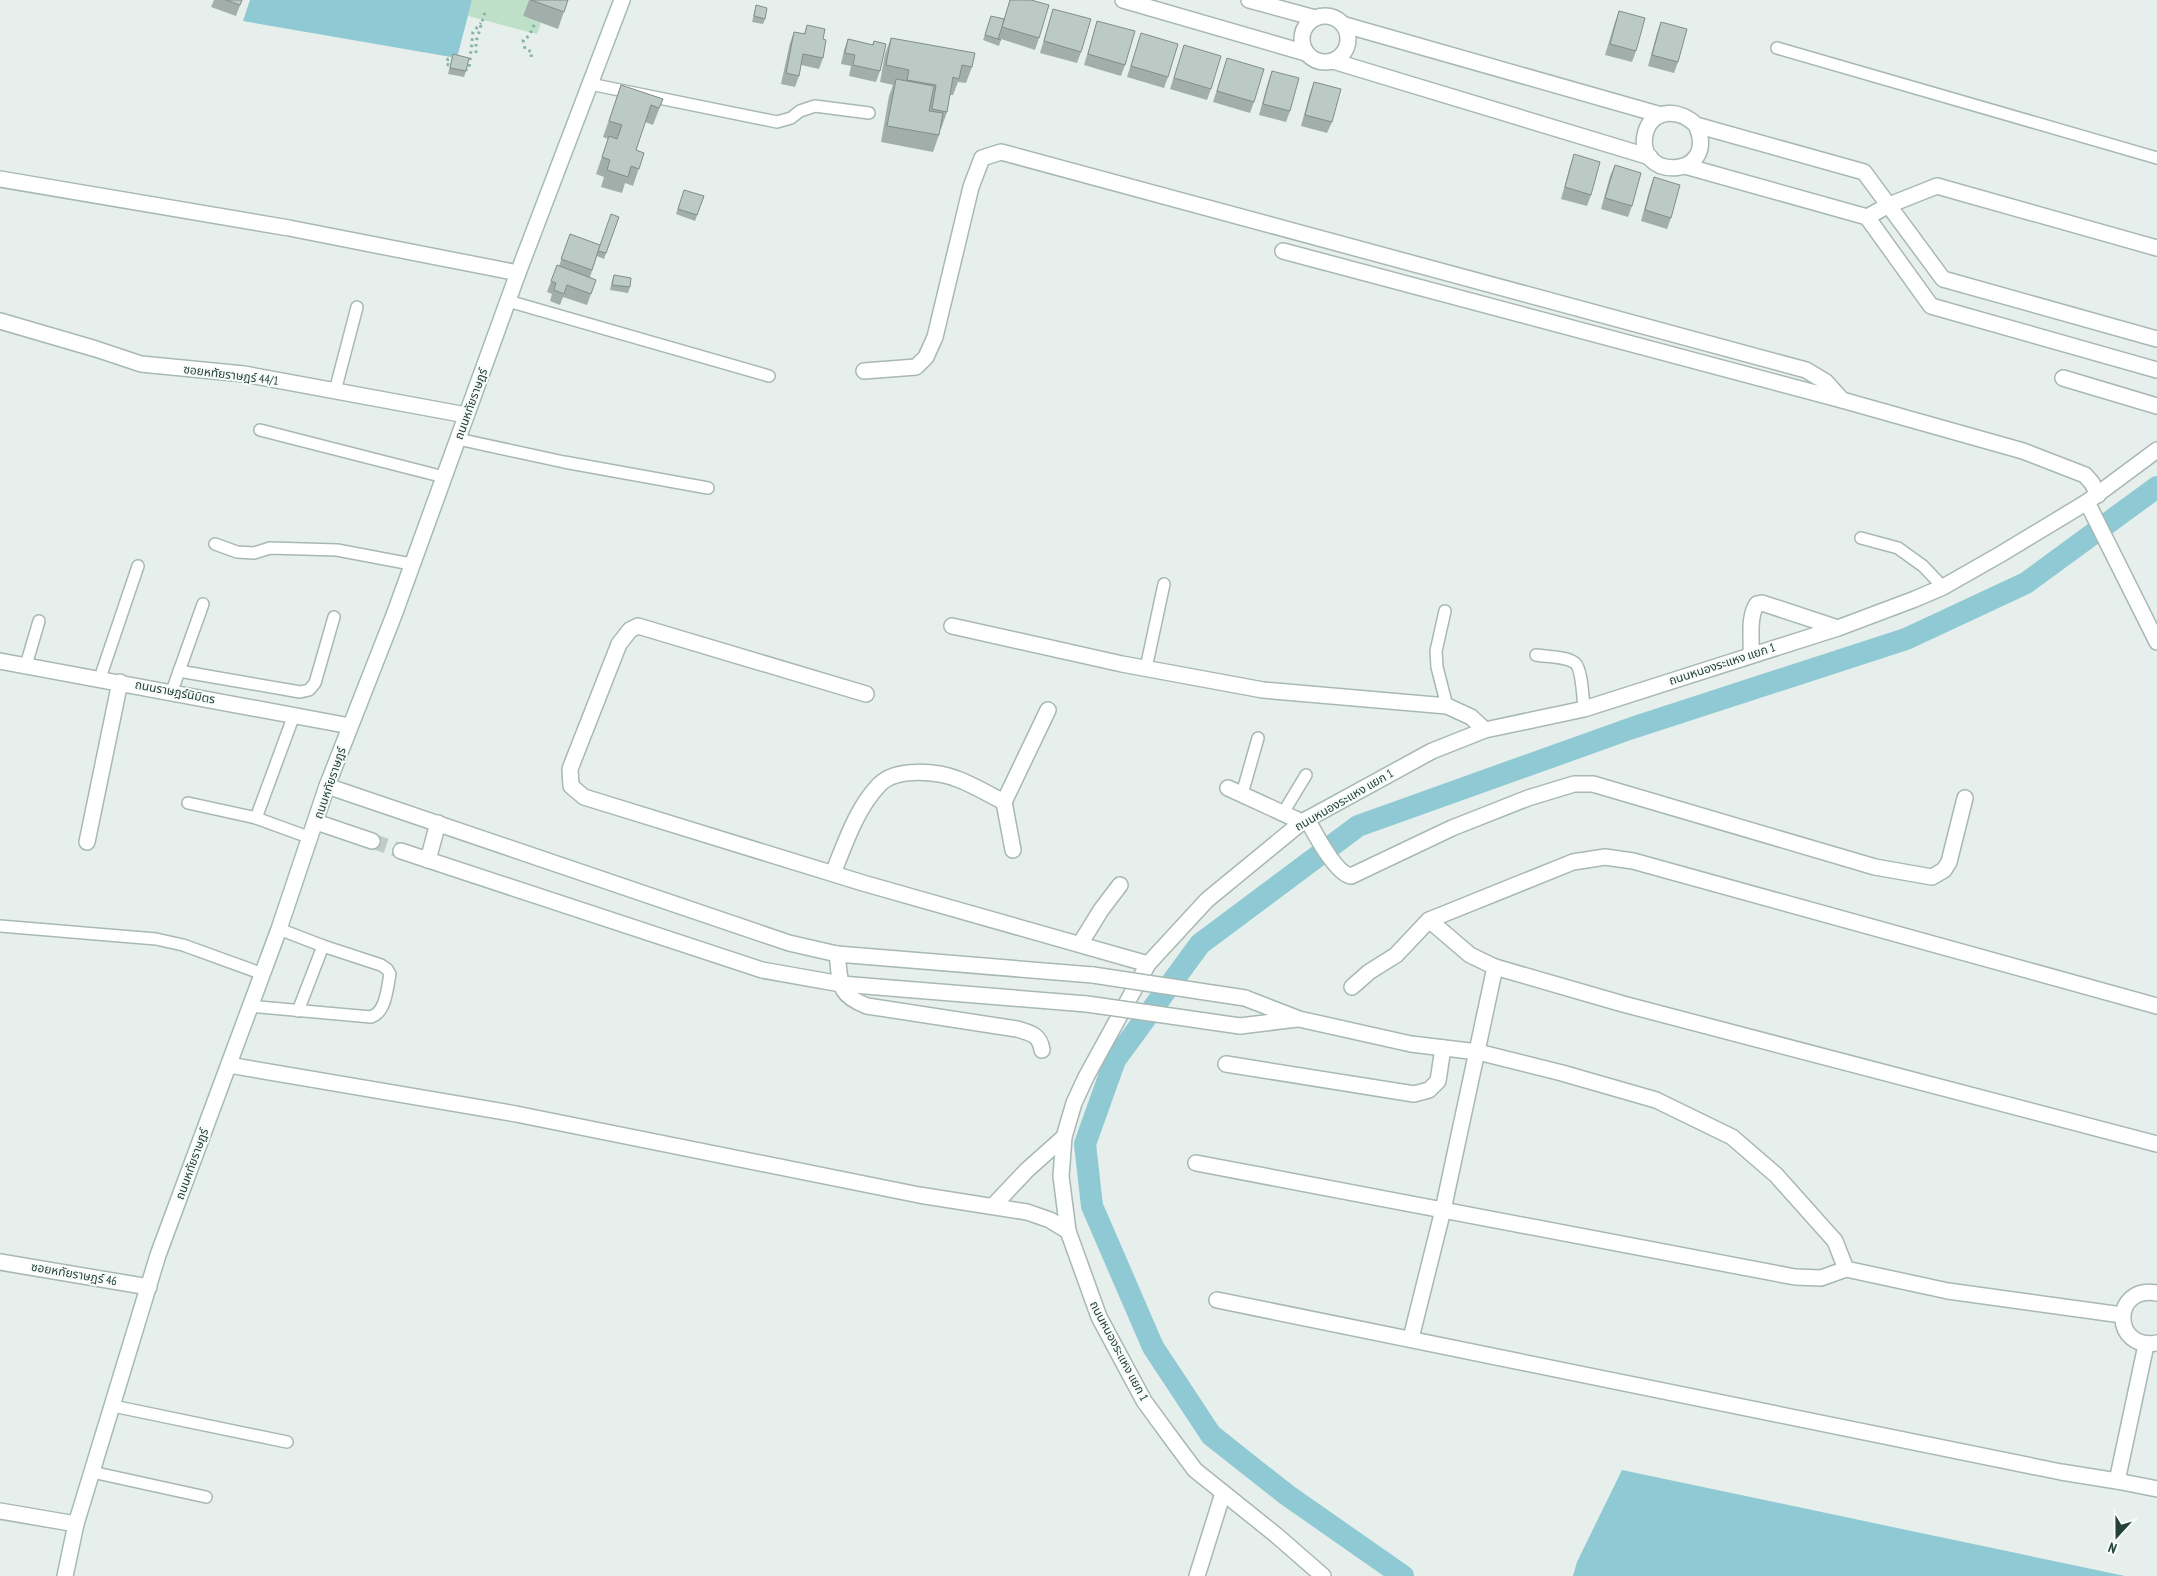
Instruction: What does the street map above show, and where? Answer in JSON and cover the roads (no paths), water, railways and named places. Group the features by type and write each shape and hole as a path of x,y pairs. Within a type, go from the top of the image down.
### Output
{"street":[{"name":"ถนนหทัยราษฎร์","path":"65,1576 76,1524 158,1255 263,974 311,838 327,786 394,614 518,274 622,0"},
{"path":"1123,0 1306,53 1318,61 1333,61 1650,157"},
{"path":"1249,0 1315,18"},
{"path":"1306,53 1303,47 1302,33 1309,21 1328,16 1340,20 1345,25 1349,39 1345,53 1333,61"},
{"path":"1345,25 1661,115"},
{"path":"1670,112 1680,114 1689,118 1696,125 1701,143 1693,161 1685,166 1675,169 1665,168 1656,164 1645,148 1647,129 1661,115 1670,112"},
{"path":"1696,125 1864,172 1943,279 2157,339"},
{"path":"864,371 916,366 926,357 936,337 971,187 982,158 1000,152 1806,370 1826,382 1842,400"},
{"path":"1685,166 1867,217 1931,306 2157,370"},
{"path":"0,179 289,228 518,274"},
{"path":"1867,217 1889,205 1937,186 2157,248"},
{"path":"1283,251 1842,400 2023,451 2068,467 2085,475 2092,483 2092,499 2100,528 2157,642"},
{"name":"ซอยหทัยราษฎร์ 44/1","path":"0,321 96,348 141,364 244,374 466,416"},
{"path":"2063,378 2157,406"},
{"name":"ถนนหนองระแหง แยก 1","path":"1323,1576 1276,1535 1195,1470 1144,1401 1099,1317 1068,1231 1061,1176 1064,1137 1074,1104 1086,1077 1148,964 1207,900 1304,820 1432,751 1485,730 1584,709 1751,654 1838,628 1943,587 2092,499 2157,450"},
{"path":"1751,654 1752,623 1754,609 1757,604 1762,603 1838,628"},
{"path":"866,694 638,626 630,630 618,644 570,769 571,786 584,797 833,873 1148,964"},
{"path":"952,626 1146,668 1263,690 1447,706 1471,717 1485,730"},
{"name":"ถนนราษฎร์นิมิตร","path":"0,661 172,691 350,726"},
{"path":"87,842 120,682"},
{"path":"1013,850 1004,802 1048,710"},
{"path":"833,873 854,821 867,800 880,784 896,774 923,772 958,779 1004,802"},
{"path":"1235,791 1304,820 1346,875 1355,875 1477,818 1528,798 1582,784 1593,784 1875,867 1932,877 1944,870 1948,862 1965,798"},
{"path":"327,786 789,943 837,954 1093,975 1245,998 1298,1019 1411,1044 1478,1052 1562,1073 1656,1100 1732,1137 1776,1175 1835,1241 1846,1269"},
{"path":"316,822 372,842"},
{"path":"428,860 438,823"},
{"path":"401,851 762,970 841,984 1087,1004 1240,1026 1298,1019"},
{"path":"1352,987 1369,972 1396,955 1428,920 1573,862 1605,857 1633,861 2157,1006"},
{"path":"1080,944 1101,910 1120,885"},
{"path":"1428,920 1470,955 1494,967 1623,1004 2157,1144"},
{"path":"837,954 844,994 852,1000 867,1006 1017,1029 1031,1033 1038,1038 1042,1050"},
{"path":"1411,1338 1443,1210 1478,1052 1494,967"},
{"path":"1226,1064 1414,1094 1429,1090 1438,1081 1443,1048"},
{"path":"228,1065 516,1114 919,1195 1027,1212 1050,1220 1068,1231"},
{"path":"993,1206 1064,1137"},
{"path":"1196,1163 1795,1277 1821,1278 1846,1269 1948,1291 2122,1315"},
{"name":"ซอยหทัยราษฎร์ 46","path":"0,1262 149,1287"},
{"path":"2117,1481 2152,1344 2133,1339 2127,1333 2122,1315 2125,1306 2138,1294 2157,1292"},
{"path":"1217,1300 1411,1338 2061,1472 2157,1489"},
{"path":"1197,1576 1223,1493"},
{"path":"1,1509 76,1524"}],"lane":[{"path":"1777,48 2157,158"},
{"path":"590,84 777,122 792,118 800,110 815,106 869,113"},
{"path":"508,301 769,376"},
{"path":"335,391 357,307"},
{"path":"260,430 444,477"},
{"path":"458,438 564,462 708,488"},
{"path":"1861,538 1898,548 1923,566 1943,587"},
{"path":"215,544 237,552 254,553 270,548 337,550 411,564"},
{"path":"100,678 138,566"},
{"path":"1146,668 1164,584"},
{"path":"172,691 203,604"},
{"path":"1445,611 1436,651 1437,667 1447,706"},
{"path":"179,671 300,692 309,690 315,683 334,617"},
{"path":"26,665 39,621"},
{"path":"1536,655 1568,660 1575,663 1579,670 1584,709"},
{"path":"256,818 294,715"},
{"path":"1235,791 1258,738"},
{"path":"1283,812 1306,775"},
{"path":"188,803 256,818 311,838"},
{"path":"0,926 156,939 182,945 263,974"},
{"path":"250,1006 371,1017 378,1015 382,1008 390,974 382,965 323,946 279,929"},
{"path":"298,1011 323,946"},
{"path":"112,1406 287,1442"},
{"path":"92,1472 206,1497"}],"water":[{"path":"250,0 472,0 457,58 243,21"},
{"path":"1622,1470 2125,1576 1573,1576 1577,1562"}],"waterway":[{"path":"1403,1576 1287,1495 1211,1435 1153,1347 1092,1206 1085,1144 1115,1060 1200,944 1358,826 1632,728 1906,639 2026,583 2157,487"}],"tunnel":[{"path":"372,841 401,851"}]}
